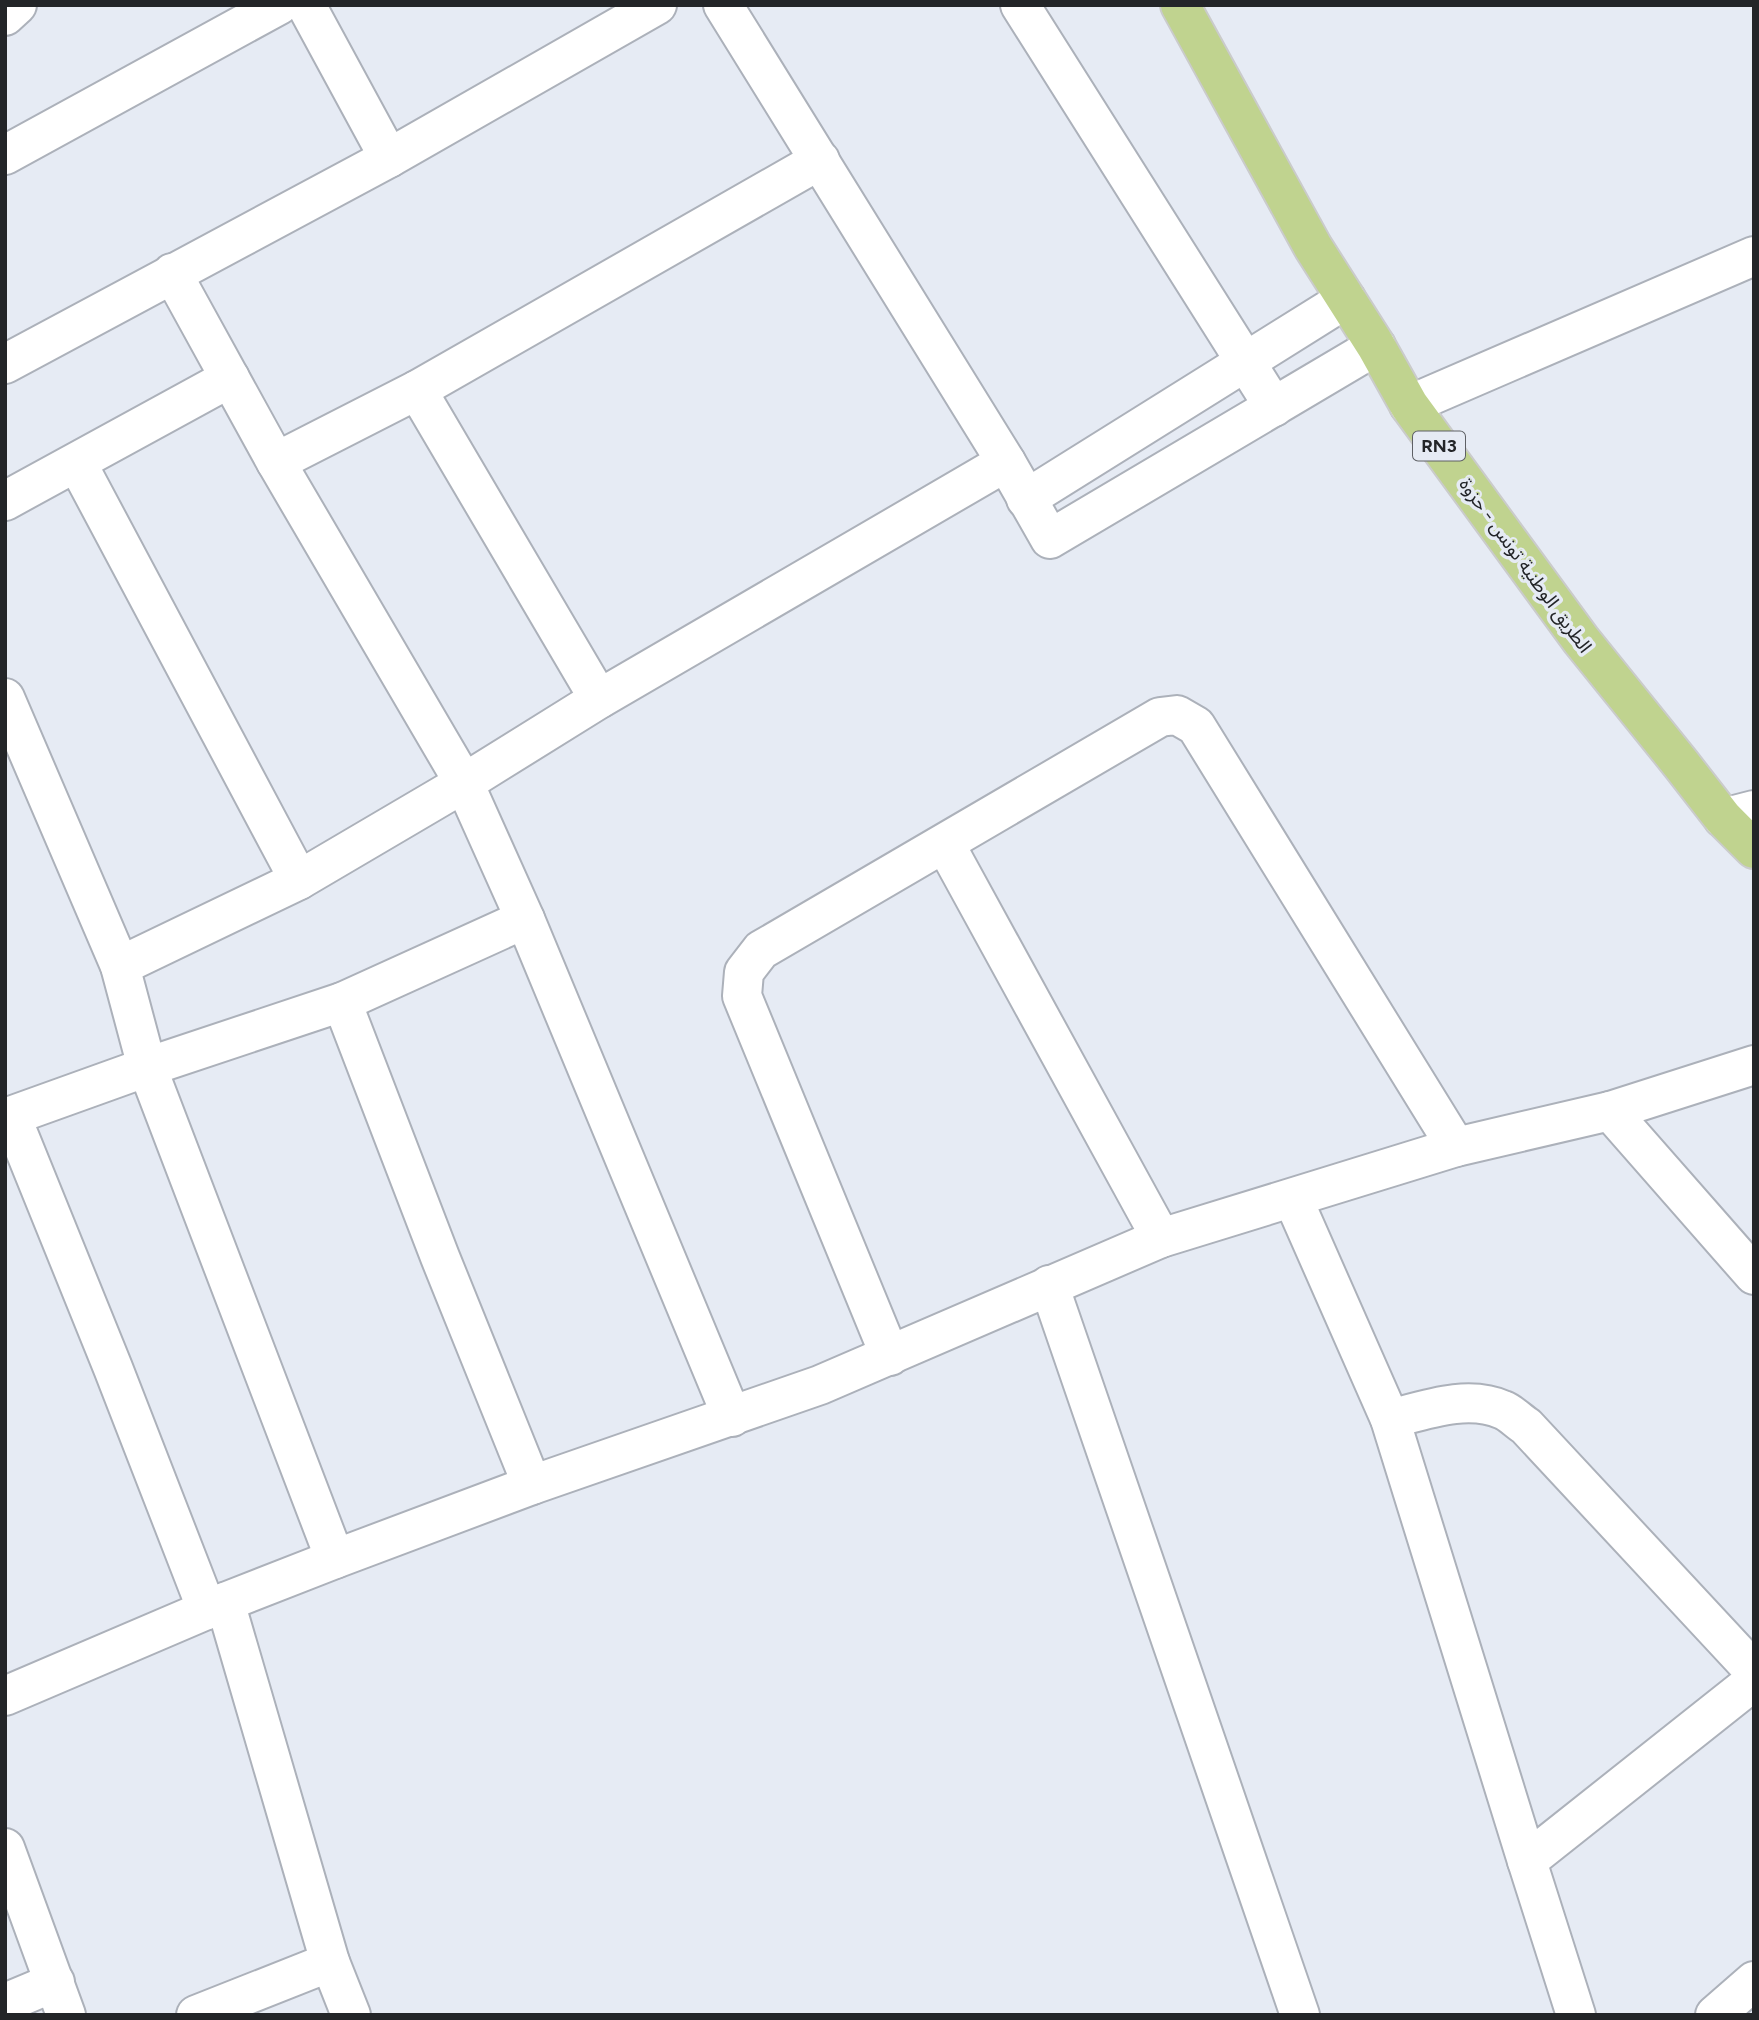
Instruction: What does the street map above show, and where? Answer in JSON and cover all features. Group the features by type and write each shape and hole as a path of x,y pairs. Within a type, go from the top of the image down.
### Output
{"main road":[{"name":"الطريق الوطنية تونس - حزوة","path":"1180,5 1313,247 1376,345 1409,405 1581,640 1682,764 1738,814 1754,849"}],"street":[{"path":"5,16 17,5"},
{"path":"5,155 279,5"},
{"path":"306,5 389,158"},
{"path":"5,364 389,158 657,5"},
{"path":"723,5 1006,462 1048,538 1052,539 1094,511 1376,345"},
{"path":"1020,5 1274,407"},
{"path":"276,462 417,390 820,160"},
{"path":"1409,405 1754,256"},
{"path":"172,273 276,462 464,783 525,919 732,1417"},
{"path":"1026,499 1346,299"},
{"path":"5,501 230,378"},
{"path":"417,390 599,699"},
{"path":"120,966 299,880 464,783 599,699 1006,462"},
{"path":"77,463 299,880"},
{"path":"5,698 120,966 147,1067 335,1559"},
{"path":"890,1356 742,996 744,972 761,950 1160,717 1177,715 1196,726 1456,1147"},
{"path":"945,844 1161,1238"},
{"path":"351,2015 330,1962 216,1606 8,1117 342,1002 525,919"},
{"path":"342,1002 440,1257 532,1485"},
{"path":"5,1696 216,1606 335,1559 532,1485 732,1417 890,1356 1049,1284 1161,1238 1456,1147 1611,1111 1754,1065"},
{"path":"1611,1111 1754,1275"},
{"path":"1293,1199 1390,1419 1576,2015"},
{"path":"1049,1284 1300,2015"},
{"path":"1390,1419 1450,1404 1503,1409 1525,1426 1754,1671"},
{"path":"1527,1861 1754,1681"},
{"path":"5,1848 61,1998 5,2003"},
{"path":"196,2015 330,1962"},
{"path":"1716,2015 1754,1981"}]}
